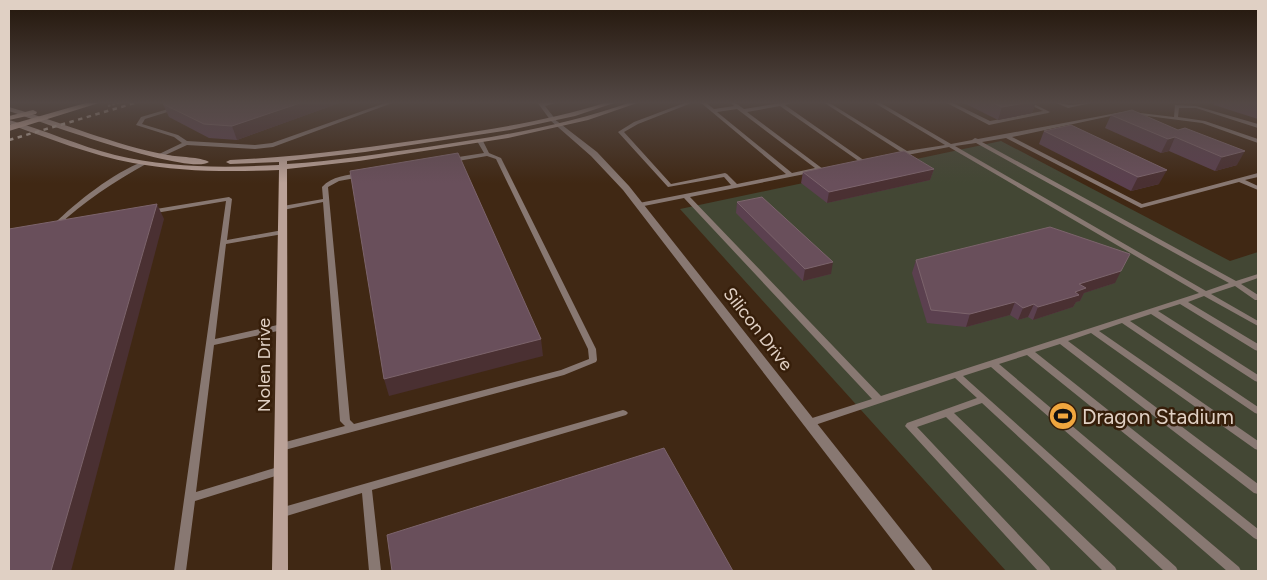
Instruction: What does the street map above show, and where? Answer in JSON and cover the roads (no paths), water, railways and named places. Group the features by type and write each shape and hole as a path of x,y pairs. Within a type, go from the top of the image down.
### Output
{"main road":[{"path":"29,129 87,149 144,163 216,169 360,160 480,141 532,129"},
{"path":"68,129 106,142 159,156 212,162 283,164 516,129"},
{"path":"144,163 159,156"},
{"name":"Nolen Drive","path":"280,571 283,164"}],"street":[{"name":"Silicon Drive","path":"565,129 609,169 639,205 925,571"}],"lane":[{"path":"148,129 176,136 186,143"},
{"path":"159,156 186,143 256,147 273,145 317,129"},
{"path":"626,129 620,132 670,186 725,175 736,186"},
{"path":"735,129 791,175"},
{"path":"767,129 820,169"},
{"path":"816,129 862,161"},
{"path":"869,129 907,153"},
{"path":"922,129 1258,324"},
{"path":"889,156 1042,129"},
{"path":"1223,129 1258,141"},
{"path":"1007,136 1141,206 1258,176"},
{"path":"975,140 1258,298"},
{"path":"480,141 487,154"},
{"path":"281,447 564,372 593,360 592,349 498,158 487,154 440,162"},
{"path":"853,163 871,160"},
{"path":"72,225 49,229 114,179 144,163"},
{"path":"639,205 828,168"},
{"path":"352,428 345,422 325,187 330,182 366,174"},
{"path":"1240,180 1258,188"},
{"path":"686,196 879,400"},
{"path":"141,214 229,199 180,571"},
{"path":"283,208 326,200"},
{"path":"223,243 283,232"},
{"path":"809,422 1258,276"},
{"path":"1181,301 1258,348"},
{"path":"1152,311 1258,379"},
{"path":"1123,320 1258,411"},
{"path":"210,343 282,327"},
{"path":"1092,330 1258,446"},
{"path":"1061,340 1258,490"},
{"path":"1028,351 1258,535"},
{"path":"992,363 1235,571"},
{"path":"956,374 1172,571"},
{"path":"984,399 910,426 1045,571"},
{"path":"947,412 1111,571"},
{"path":"280,513 623,413"},
{"path":"189,498 281,470"},
{"path":"366,488 375,571"}],"railway":[{"path":"9,140 46,129"}],"place":[{"name":"Dragon Stadium","path":"1063,416"}]}
